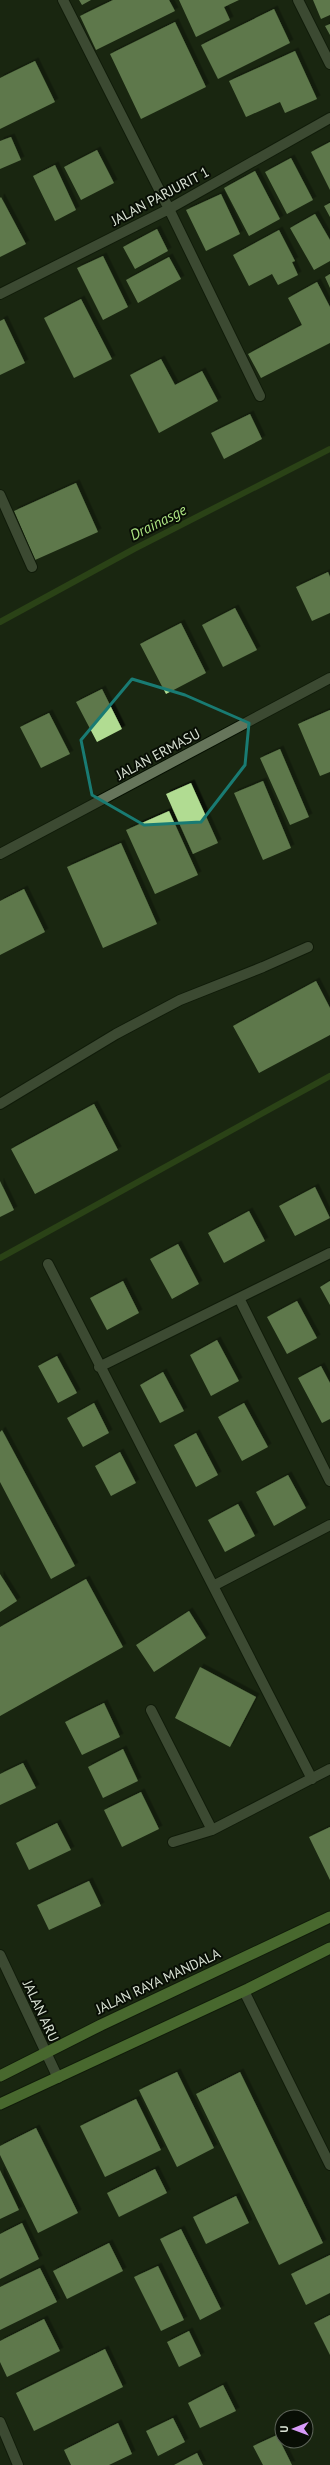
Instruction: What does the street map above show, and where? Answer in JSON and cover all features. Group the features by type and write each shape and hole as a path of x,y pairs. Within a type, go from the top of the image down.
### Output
{"highway":[{"name":"JALAN RAYA MANDALA","path":"0,2076 45,2052 330,1917"},
{"path":"0,2104 244,1991 330,1948"}],"street":[{"path":"63,0 169,209 260,396"},
{"path":"298,0 330,64"},
{"name":"JALAN PARJURIT 1","path":"0,294 169,209 330,118"},
{"path":"0,495 32,567"},
{"name":"JALAN ERMASU","path":"0,854 330,678"},
{"path":"0,1104 116,1034 180,1000 264,967 308,947"},
{"path":"99,1367 240,1300 330,1253"},
{"path":"48,1264 99,1367 312,1779"},
{"path":"240,1300 330,1481"},
{"path":"213,1586 330,1525"},
{"path":"151,1710 212,1830"},
{"path":"173,1842 212,1830 330,1769"},
{"name":"JALAN ARU","path":"0,1955 58,2078"},
{"path":"244,1991 330,2165"},
{"path":"0,2422 18,2465"}],"highlighted area":[{"path":"132,679 185,695 249,723 245,765 201,822 144,825 92,795 81,740"}],"building":[{"path":"79,0 91,0 82,5"},
{"path":"113,0 169,0 175,11 96,50 80,16"},
{"path":"179,0 239,0 224,7 230,20 196,37"},
{"path":"313,0 330,0 330,15 321,19"},
{"path":"274,9 290,43 218,79 201,45"},
{"path":"175,22 206,87 141,119 110,54"},
{"path":"330,24 330,35 325,26"},
{"path":"295,51 317,99 285,113 280,102 246,117 229,81"},
{"path":"35,61 55,102 0,129 0,78"},
{"path":"11,137 21,160 0,169 0,141"},
{"path":"330,142 330,190 311,152"},
{"path":"97,150 114,183 81,200 64,167"},
{"path":"291,158 313,200 287,214 265,172"},
{"path":"55,165 76,210 55,221 33,176"},
{"path":"255,171 280,219 249,236 224,188"},
{"path":"221,194 240,234 206,251 186,210"},
{"path":"1,197 26,244 0,257 0,198"},
{"path":"330,203 330,217 324,206"},
{"path":"315,214 330,240 330,261 314,270 290,228"},
{"path":"157,229 168,251 135,269 123,247"},
{"path":"279,230 295,261 292,262 298,275 278,285 272,274 249,286 233,255"},
{"path":"103,256 128,307 103,320 77,268"},
{"path":"169,257 181,279 138,303 126,280"},
{"path":"330,274 330,288 325,277"},
{"path":"317,282 330,307 330,343 261,378 248,354 302,325 288,298"},
{"path":"81,299 112,359 74,378 44,318"},
{"path":"4,319 25,363 0,375 0,321"},
{"path":"161,359 175,385 202,371 218,401 159,433 130,375"},
{"path":"250,414 262,439 224,459 211,433"},
{"path":"76,483 98,532 35,560 14,511"},
{"path":"328,572 330,577 330,613 312,621 296,587"},
{"path":"235,608 257,650 223,667 202,625"},
{"path":"181,623 206,673 166,694 140,644"},
{"path":"102,689 122,729 97,742 76,702"},
{"path":"330,710 330,772 320,776 298,724"},
{"path":"49,713 70,754 41,768 20,727"},
{"path":"280,749 309,817 290,825 260,758"},
{"path":"263,781 291,848 263,860 234,793"},
{"path":"191,783 218,843 193,854 166,794"},
{"path":"169,811 198,875 155,894 126,830"},
{"path":"121,843 157,924 103,948 67,867"},
{"path":"24,889 45,932 0,955 0,901"},
{"path":"316,981 330,1008 330,1035 259,1073 233,1026"},
{"path":"94,1104 118,1150 35,1194 11,1149"},
{"path":"0,1181 14,1210 0,1217"},
{"path":"315,1187 330,1218 295,1236 279,1206"},
{"path":"249,1211 265,1241 224,1263 208,1233"},
{"path":"178,1244 199,1284 172,1299 150,1259"},
{"path":"123,1281 139,1313 107,1330 90,1298"},
{"path":"330,1281 330,1305 320,1287"},
{"path":"297,1301 317,1338 287,1354 267,1317"},
{"path":"217,1340 239,1381 211,1396 190,1355"},
{"path":"57,1356 77,1393 58,1403 38,1366"},
{"path":"321,1366 330,1383 330,1419 322,1423 298,1378"},
{"path":"163,1372 184,1411 160,1423 140,1385"},
{"path":"94,1403 109,1433 83,1447 67,1418"},
{"path":"244,1403 268,1447 242,1461 218,1417"},
{"path":"2,1430 75,1566 51,1579 0,1482 0,1432"},
{"path":"196,1433 218,1475 196,1487 174,1445"},
{"path":"120,1452 136,1483 111,1496 95,1466"},
{"path":"288,1475 306,1508 274,1526 256,1492"},
{"path":"238,1504 255,1536 225,1552 208,1520"},
{"path":"0,1574 17,1601 0,1612"},
{"path":"86,1579 123,1647 0,1716 0,1627"},
{"path":"189,1611 206,1638 154,1672 136,1645"},
{"path":"200,1667 256,1697 230,1747 175,1718"},
{"path":"104,1703 120,1737 82,1755 65,1722"},
{"path":"123,1749 138,1781 103,1798 88,1767"},
{"path":"23,1763 36,1788 0,1805 0,1774"},
{"path":"141,1792 159,1829 122,1847 104,1810"},
{"path":"57,1823 71,1850 29,1870 16,1843"},
{"path":"330,1827 330,1880 309,1837"},
{"path":"89,1881 101,1906 49,1930 37,1905"},
{"path":"177,2072 214,2148 177,2167 139,2090"},
{"path":"240,2072 323,2243 279,2265 196,2094"},
{"path":"136,2099 161,2150 105,2177 80,2126"},
{"path":"36,2128 78,2213 38,2233 0,2155 0,2146"},
{"path":"155,2169 167,2193 119,2217 107,2193"},
{"path":"0,2170 19,2210 0,2219"},
{"path":"236,2196 249,2223 206,2244 193,2217"},
{"path":"22,2223 39,2259 0,2279 0,2234"},
{"path":"181,2229 221,2309 200,2320 160,2239"},
{"path":"109,2243 123,2271 67,2299 53,2271"},
{"path":"330,2255 330,2293 306,2305 291,2274"},
{"path":"158,2266 184,2320 161,2331 134,2277"},
{"path":"40,2268 57,2302 0,2330 0,2287"},
{"path":"330,2315 330,2355 314,2323"},
{"path":"44,2319 60,2351 7,2377 0,2362 0,2341"},
{"path":"189,2331 201,2356 179,2367 167,2342"},
{"path":"105,2349 123,2387 34,2431 16,2393"},
{"path":"223,2385 236,2411 200,2428 188,2403"},
{"path":"173,2418 185,2442 158,2456 146,2431"},
{"path":"118,2423 132,2454 109,2465 71,2465 64,2450"},
{"path":"274,2436 274,2449 284,2449 292,2465 263,2465 253,2446"},
{"path":"197,2453 203,2465 174,2465"}],"waterway":[{"name":"Drainasge","path":"0,622 134,549 330,449"},
{"path":"0,1258 330,1076"}]}
